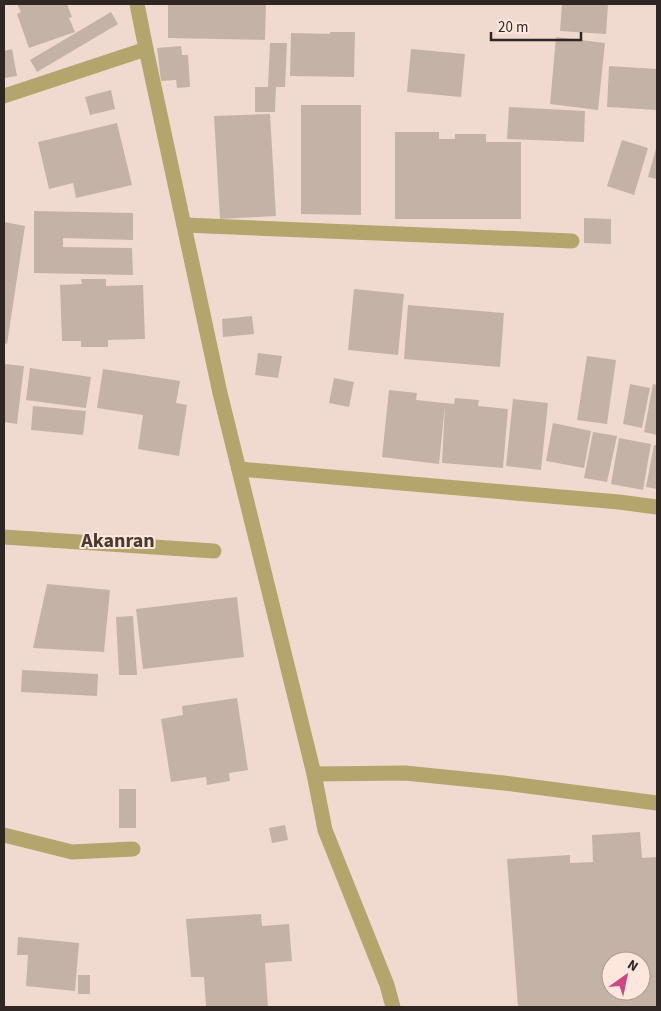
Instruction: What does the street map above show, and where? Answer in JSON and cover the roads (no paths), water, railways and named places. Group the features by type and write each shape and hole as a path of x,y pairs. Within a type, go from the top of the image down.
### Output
{"street":[{"path":"137,4 220,393 314,774 325,830 386,985 392,1007"},
{"path":"4,96 146,49"},
{"path":"184,225 572,241"},
{"path":"239,469 619,502 657,507"},
{"path":"4,537 214,551"},
{"path":"314,774 405,773 504,783 657,803"},
{"path":"4,835 72,852 133,848"}],"district":[{"name":"Akanran","path":"118,540"}]}
